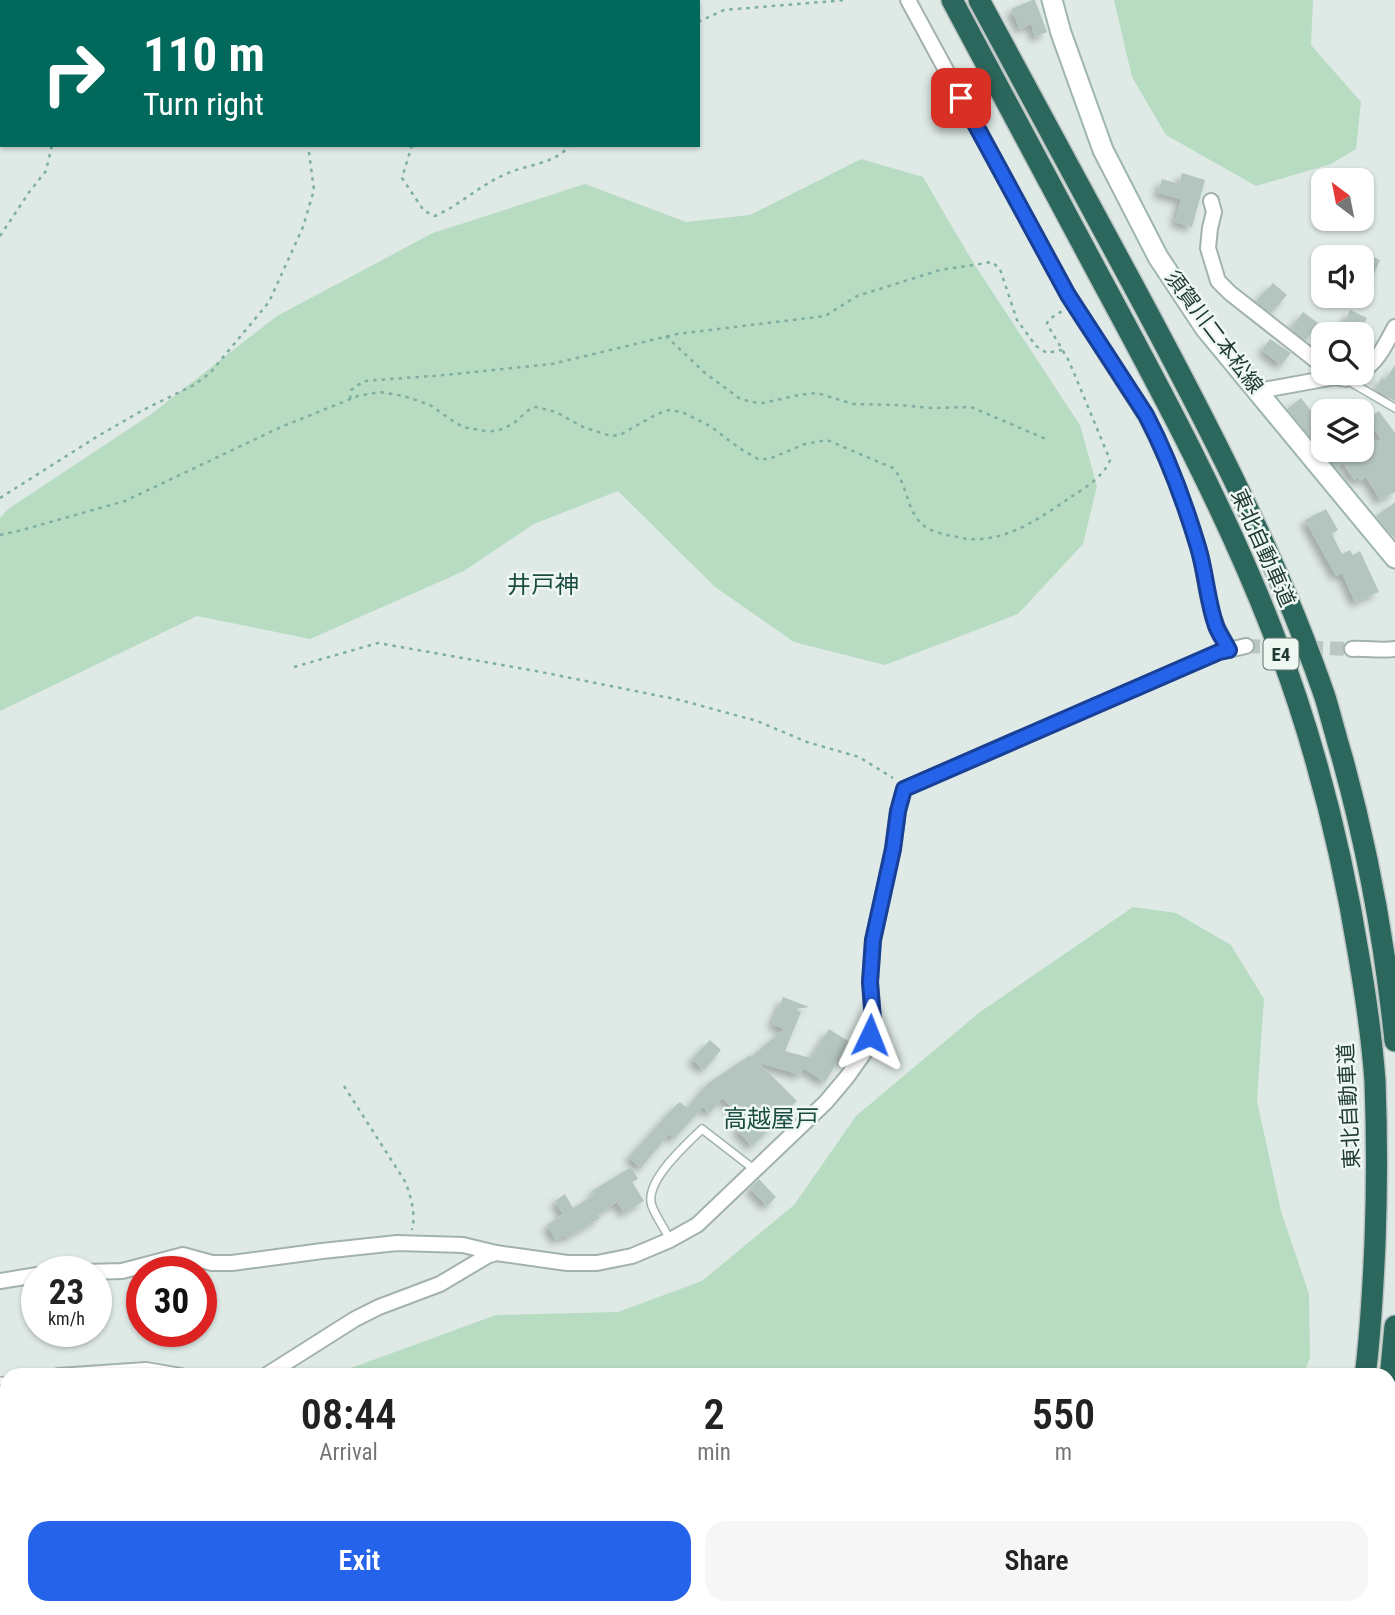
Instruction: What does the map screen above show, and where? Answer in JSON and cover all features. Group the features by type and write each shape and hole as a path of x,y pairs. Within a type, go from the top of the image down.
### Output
{"highway":[{"name":"東北自動車道","path":"952,0 1190,449 1237,545 1273,631 1300,708 1333,820 1351,906 1366,998 1374,1078 1378,1189 1374,1280 1366,1368"},
{"name":"東北自動車道","path":"979,0 1214,440 1260,536 1296,622 1325,698 1357,813 1379,914 1395,1041"},
{"path":"1391,1368 1395,1326"}],"main road":[{"name":"須賀川二本松線","path":"1052,0 1102,150 1153,246 1205,328 1395,558"}],"street":[{"path":"908,0 1074,305 1157,436 1199,550 1210,608 1217,629 1229,650"},
{"path":"1211,201 1214,212 1208,248 1218,281 1311,357"},
{"path":"1374,360 1395,327"},
{"path":"1258,391 1311,381"},
{"path":"112,1271 183,1255 212,1263 232,1263 397,1243 463,1245 496,1253 567,1263 597,1263 632,1256 670,1240 697,1224 826,1102 864,1053 873,1020 870,982 873,940 904,789 1219,652 1246,646"},
{"path":"1352,649 1395,649"},
{"path":"278,1368 355,1319 440,1284 496,1253"},
{"path":"0,1281 21,1278"}],"lane":[{"path":"1362,385 1395,408"},
{"path":"670,1240 651,1205 650,1196 656,1181 671,1161 702,1129 754,1170"}],"path":[{"path":"700,21 724,10 846,0"},
{"path":"0,236 46,171 52,147"},
{"path":"0,498 98,436 194,385 210,373 270,302 303,227 314,190 308,147"},
{"path":"411,147 402,178 424,211 435,216 507,173 543,163 563,153 568,147"},
{"path":"350,400 351,390 364,381 552,364 666,336 825,316 857,296 940,270 992,262 1000,269 1017,320 1036,346 1047,353 1062,350"},
{"path":"0,535 125,501 281,427 350,400 380,392 404,396 430,405 472,430 496,431 505,428 536,407 556,412 583,427 611,436 620,435 669,410 682,412 710,426 738,448 758,459 769,459 805,444 827,440 893,468 904,487 912,512 923,526 945,535 982,540 1012,532 1031,523 1086,486 1108,466 1110,460 1069,361 1047,324 1055,315 1074,305"},
{"path":"666,336 705,373 739,398 751,402 763,403 817,393 853,404 971,407 1046,439"},
{"path":"294,667 378,643 536,671 680,700 757,721 807,742 859,757 896,779 904,789"},
{"path":"344,1086 406,1183 412,1201 414,1222 407,1243"}],"green space":[{"path":"1114,0 1313,0 1311,45 1361,102 1356,149 1331,164 1256,186 1166,135 1132,77"},
{"path":"861,159 923,177 974,264 1080,425 1097,486 1083,544 1018,614 885,665 794,642 715,587 618,491 534,524 464,571 310,639 197,616 0,711 0,518 8,509 150,415 277,316 433,233 585,184 686,222 750,215"},
{"path":"1133,907 1176,913 1231,945 1264,999 1257,1101 1281,1211 1309,1294 1310,1358 1306,1368 351,1368 496,1315 618,1312 702,1281 794,1205 856,1116 980,1012"}],"building":[{"path":"1035,0 1047,32 1035,37 1031,24 1020,29 1011,9"},
{"path":"1182,173 1205,180 1192,227 1175,222 1181,199 1158,193 1162,179 1179,184"},
{"path":"1374,257 1380,260 1374,274"},
{"path":"1273,283 1287,295 1271,313 1256,301"},
{"path":"1350,310 1367,318 1365,322 1344,322"},
{"path":"1303,312 1317,322 1311,322 1311,333 1306,340 1291,329"},
{"path":"1270,339 1291,353 1281,365 1262,350"},
{"path":"1395,365 1395,401 1375,389"},
{"path":"1301,398 1311,411 1311,437 1287,409"},
{"path":"1379,411 1395,433 1395,492 1380,500 1366,477 1360,481 1358,477 1354,480 1343,463 1337,468 1332,462 1374,462 1374,444 1381,439 1374,430 1374,415"},
{"path":"1395,502 1395,539 1376,516"},
{"path":"1326,509 1338,530 1332,534 1342,554 1350,550 1353,555 1360,551 1379,592 1355,602 1342,573 1336,576 1305,520"},
{"path":"783,997 809,1007 796,1009 801,1012 785,1051 811,1058 829,1029 854,1045 844,1062 839,1059 825,1082 803,1068 801,1075 759,1063 797,1101 752,1146 736,1129 745,1121 722,1098 710,1113 703,1107 674,1139 669,1134 641,1168 629,1157 676,1105 680,1102 687,1108 707,1084 750,1055 751,1057 784,1029 772,1024"},
{"path":"710,1040 721,1050 704,1070 692,1059"},
{"path":"631,1167 638,1179 632,1182 644,1201 624,1213 617,1202 598,1215 600,1218 566,1238 564,1235 556,1240 547,1225 563,1214 555,1201 565,1194 573,1208 594,1195 592,1191"},
{"path":"759,1179 776,1197 767,1206 750,1188"}],"tunnel":[{"path":"1246,646 1352,649"}],"district":[{"name":"井戸神","path":"543,585"},
{"name":"高越屋戸","path":"771,1119"}],"route":[{"path":"870,1035 873,1020 870,960 904,789 1229,650 1217,629 1210,608 1199,550 1157,436 1068,295 961,98"}]}
